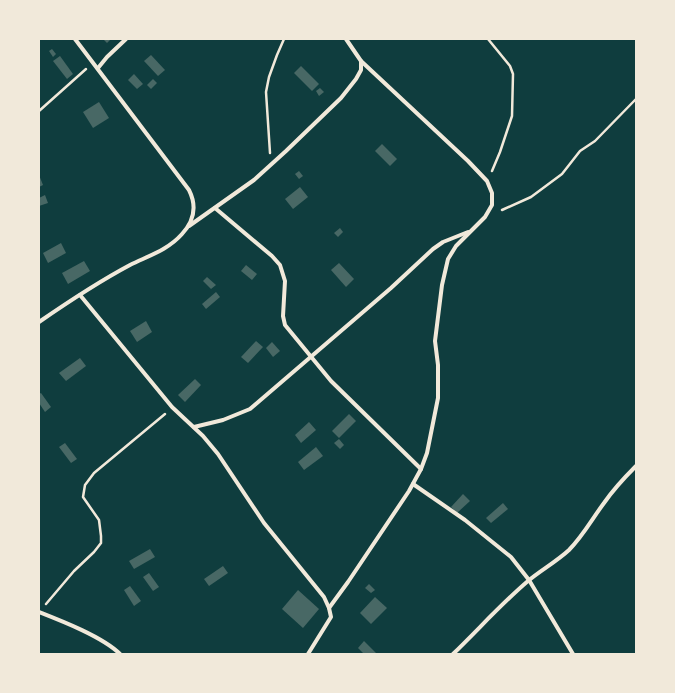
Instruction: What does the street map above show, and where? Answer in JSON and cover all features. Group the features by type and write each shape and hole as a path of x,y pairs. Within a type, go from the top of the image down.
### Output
{"street":[{"path":"39,322 130,265 168,246 182,235 189,226 194,214 194,199 189,190 94,62 75,39"},
{"path":"98,68 126,39"},
{"path":"329,608 413,484 421,469 429,446 438,398 438,365 435,340 443,279 448,259 459,242 485,217 492,205 492,193 487,181 468,161 361,61 346,39"},
{"path":"189,226 254,180 341,98 356,80 361,70 361,61"},
{"path":"214,208 272,256 280,265 286,281 282,316 285,325 331,381 421,469"},
{"path":"194,427 223,420 250,408 391,288 433,249 443,242 472,231"},
{"path":"80,295 172,407 194,427 218,454 264,523 324,597 331,617 308,654"},
{"path":"453,654 529,580 559,559 570,549 604,502 620,482 636,466"},
{"path":"413,484 465,520 511,557 529,580 573,654"},
{"path":"39,612 65,622 93,636 120,654"}],"path":[{"path":"270,165 266,92 269,77 284,39"},
{"path":"487,181 500,152 512,116 513,97 513,74 488,39"},
{"path":"39,112 94,62"},
{"path":"485,217 532,197 562,174 580,151 595,141 636,99"},
{"path":"39,612 74,571 101,544 98,520 83,497 85,486 94,473 172,407"}],"building":[{"path":"103,39 111,39 107,43"},
{"path":"52,49 56,54 53,57 49,51"},
{"path":"151,55 165,70 158,76 144,61"},
{"path":"60,56 73,74 67,79 53,61"},
{"path":"301,66 319,84 312,91 294,73"},
{"path":"134,74 143,84 137,89 128,80"},
{"path":"153,79 157,83 151,89 147,85"},
{"path":"320,88 324,92 319,96 316,91"},
{"path":"99,102 109,118 93,128 83,112"},
{"path":"382,144 397,159 390,166 375,151"},
{"path":"299,171 303,176 299,179 295,174"},
{"path":"39,175 43,185 39,187"},
{"path":"300,187 308,197 293,209 285,199"},
{"path":"45,195 48,203 39,206 39,198"},
{"path":"340,228 343,232 338,237 334,233"},
{"path":"61,243 66,253 48,263 43,253"},
{"path":"84,261 90,271 68,284 62,273"},
{"path":"339,263 354,279 346,287 331,270"},
{"path":"246,265 257,274 252,280 241,271"},
{"path":"207,277 216,285 211,289 203,281"},
{"path":"216,292 220,297 206,309 202,304"},
{"path":"146,321 152,332 137,342 130,331"},
{"path":"256,341 263,347 248,363 241,357"},
{"path":"272,342 280,351 273,357 266,348"},
{"path":"80,358 86,366 66,381 59,373"},
{"path":"195,379 201,385 185,402 178,395"},
{"path":"41,393 51,407 45,412 39,403 39,394"},
{"path":"349,414 356,421 339,438 332,431"},
{"path":"309,422 316,430 301,443 295,435"},
{"path":"339,439 344,445 340,449 334,443"},
{"path":"65,443 77,459 71,463 59,447"},
{"path":"316,447 323,456 304,470 298,462"},
{"path":"463,494 470,501 457,513 451,507"},
{"path":"503,503 508,509 491,523 486,518"},
{"path":"150,549 155,557 134,569 129,561"},
{"path":"223,566 228,573 209,586 204,579"},
{"path":"149,573 159,587 153,591 143,577"},
{"path":"369,584 375,590 371,593 365,588"},
{"path":"130,586 141,601 134,606 124,590"},
{"path":"298,590 319,609 303,628 282,609"},
{"path":"375,597 387,608 371,624 360,613"},
{"path":"364,641 377,654 364,654 358,648"}]}
